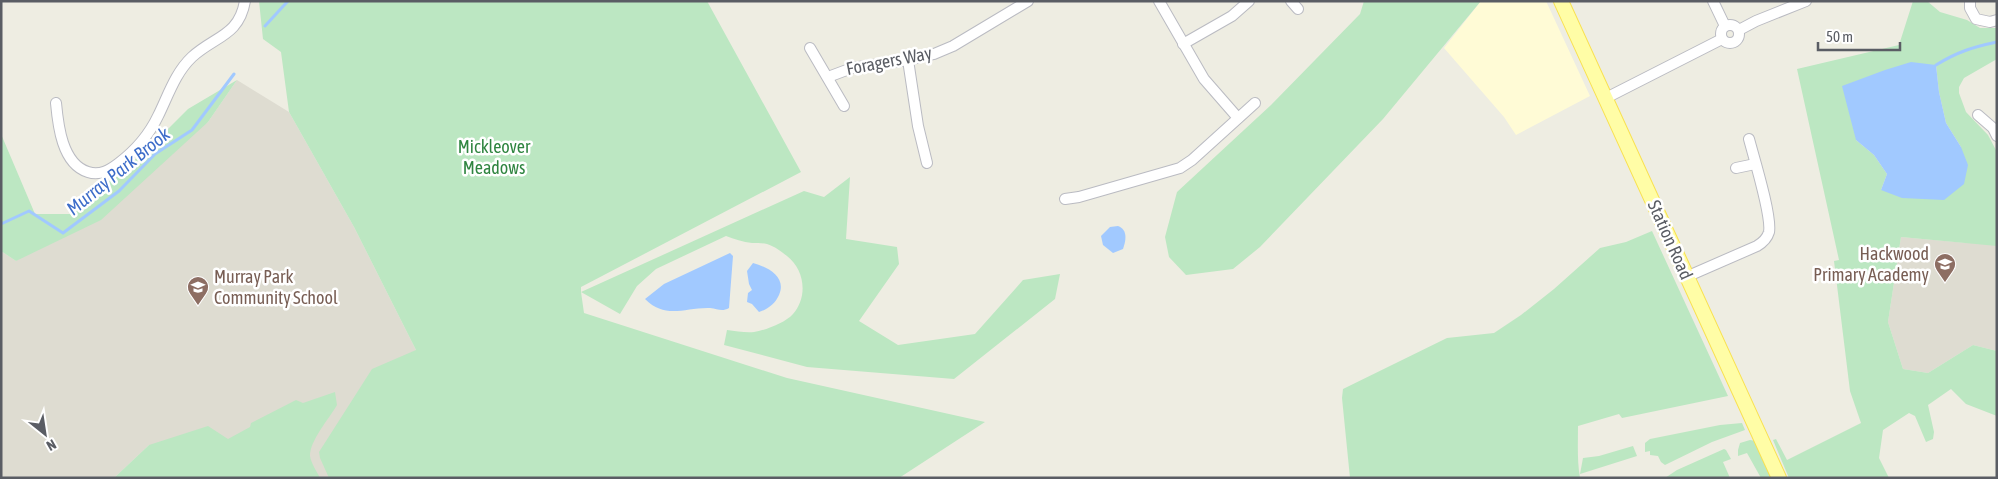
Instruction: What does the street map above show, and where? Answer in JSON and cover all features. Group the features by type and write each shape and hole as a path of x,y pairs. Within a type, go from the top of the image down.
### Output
{"main road":[{"name":"Station Road","path":"1560,1 1606,98 1686,277 1711,326 1779,478"}],"street":[{"path":"56,103 59,130 64,146 73,162 81,169 89,172 107,171 139,146 153,126 180,72 193,57 236,25 245,1"},
{"name":"Foragers Way","path":"828,77 852,68 908,60 934,54 952,46 1028,1"},
{"path":"1159,1 1204,80 1238,118"},
{"path":"1183,44 1232,16 1249,1"},
{"path":"1712,1 1726,26"},
{"path":"1739,30 1756,21 1806,1"},
{"path":"1970,1 1970,8 1976,19 1980,21 1997,20"},
{"path":"1732,25 1739,30 1738,39 1734,42 1729,44 1722,39 1721,31 1726,26 1732,25"},
{"path":"1606,98 1722,39"},
{"name":"Foragers Way","path":"810,48 844,106"},
{"path":"908,60 918,126 926,163"},
{"path":"1065,199 1180,168 1192,160 1255,103"},
{"path":"1978,114 1995,130"},
{"path":"1686,277 1757,246 1765,240 1769,231 1768,213 1749,139"},
{"path":"1736,168 1755,164"}],"shaded area":[{"path":"1481,1 1546,1 1590,96 1516,135 1504,117 1444,48"},
{"name":"Murray Park Community School","path":"237,80 289,112 354,227 416,350 475,478 264,478 149,445 114,478 1,478 1,251 16,261 208,122"},
{"name":"Hackwood Primary Academy","path":"1997,181 1997,351 1973,345 1928,373 1903,369 1888,322 1901,237 1967,243"}],"green space":[{"name":"Mickleover Meadows","path":"259,1 707,1 801,172 581,287 584,313 787,378 985,422 899,478 329,478 319,452 372,369 416,350 354,227 289,112 281,52 263,39"},
{"path":"1364,1 1481,1 1383,119 1260,247 1233,269 1186,275 1169,257 1165,237 1177,192 1271,105 1360,14"},
{"path":"1913,1 1927,1 1940,12 1967,20 1980,28 1997,28 1997,59 1964,78 1959,87 1959,93 1966,112 1988,135 1997,152 1997,246 1901,237 1888,322 1903,369 1928,373 1973,345 1997,351 1997,416 1966,404 1951,389 1928,405 1934,432 1933,439 1926,442 1915,416 1909,413 1883,430 1879,458 1889,478 1789,478 1773,440 1776,439 1787,460 1861,423 1850,391 1834,261 1839,260 1797,69 1899,45","holes":["1936,65 1939,92 1946,123 1961,147 1881,190 1887,174 1874,155 1856,140"]},
{"path":"237,80 208,122 101,220 16,261 1,251 1,134 35,214 70,214 149,148 188,109"},
{"path":"850,177 846,239 897,247 899,264 859,321 898,345 975,334 1023,280 1060,274 1055,299 954,379 807,367 724,345 727,330 751,332 775,326 793,314 801,300 802,284 798,269 787,256 767,244 745,242 726,236 656,269 637,286 620,314 581,292 804,191 824,197"},
{"path":"1652,231 1728,396 1622,418 1619,414 1578,426 1580,478 1350,478 1342,398 1343,389 1447,338 1494,333 1554,289 1600,248 1626,242"},
{"path":"335,392 337,405 316,437 311,450 310,456 320,478 114,478 149,445 208,426 228,439 250,427 251,423 296,400 303,403"},
{"path":"1742,423 1745,430 1712,442 1665,465 1658,456 1650,455 1650,451 1645,452 1645,443 1650,439 1720,425"},
{"path":"1750,440 1756,441 1774,478 1761,478 1747,453 1738,456 1740,443"},
{"path":"1633,446 1637,456 1580,474 1583,458 1599,456"},
{"path":"1724,449 1731,459 1723,462 1730,478 1665,478 1677,470"}],"water":[{"path":"1911,62 1936,65 1939,92 1946,123 1961,147 1968,165 1964,184 1944,200 1902,198 1881,190 1887,174 1874,155 1856,140 1842,86"},
{"path":"1118,226 1125,233 1125,242 1123,249 1113,253 1103,245 1101,236 1110,227"},
{"path":"730,253 733,256 729,308 722,310 701,308 668,311 660,309 645,299 664,284"},
{"path":"753,263 765,267 775,274 781,289 773,304 759,312 752,304 747,302 748,293 752,290 747,271"}],"waterway":[{"name":"Murray Park Brook","path":"265,26 288,1"},
{"path":"1936,65 1965,51 1997,42"},
{"name":"Murray Park Brook","path":"1,224 29,211 63,233 119,191 155,154 192,130 234,74"}],"place":[{"name":"Hackwood Primary Academy","path":"1945,283"},
{"name":"Murray Park Community School","path":"198,306"}]}
